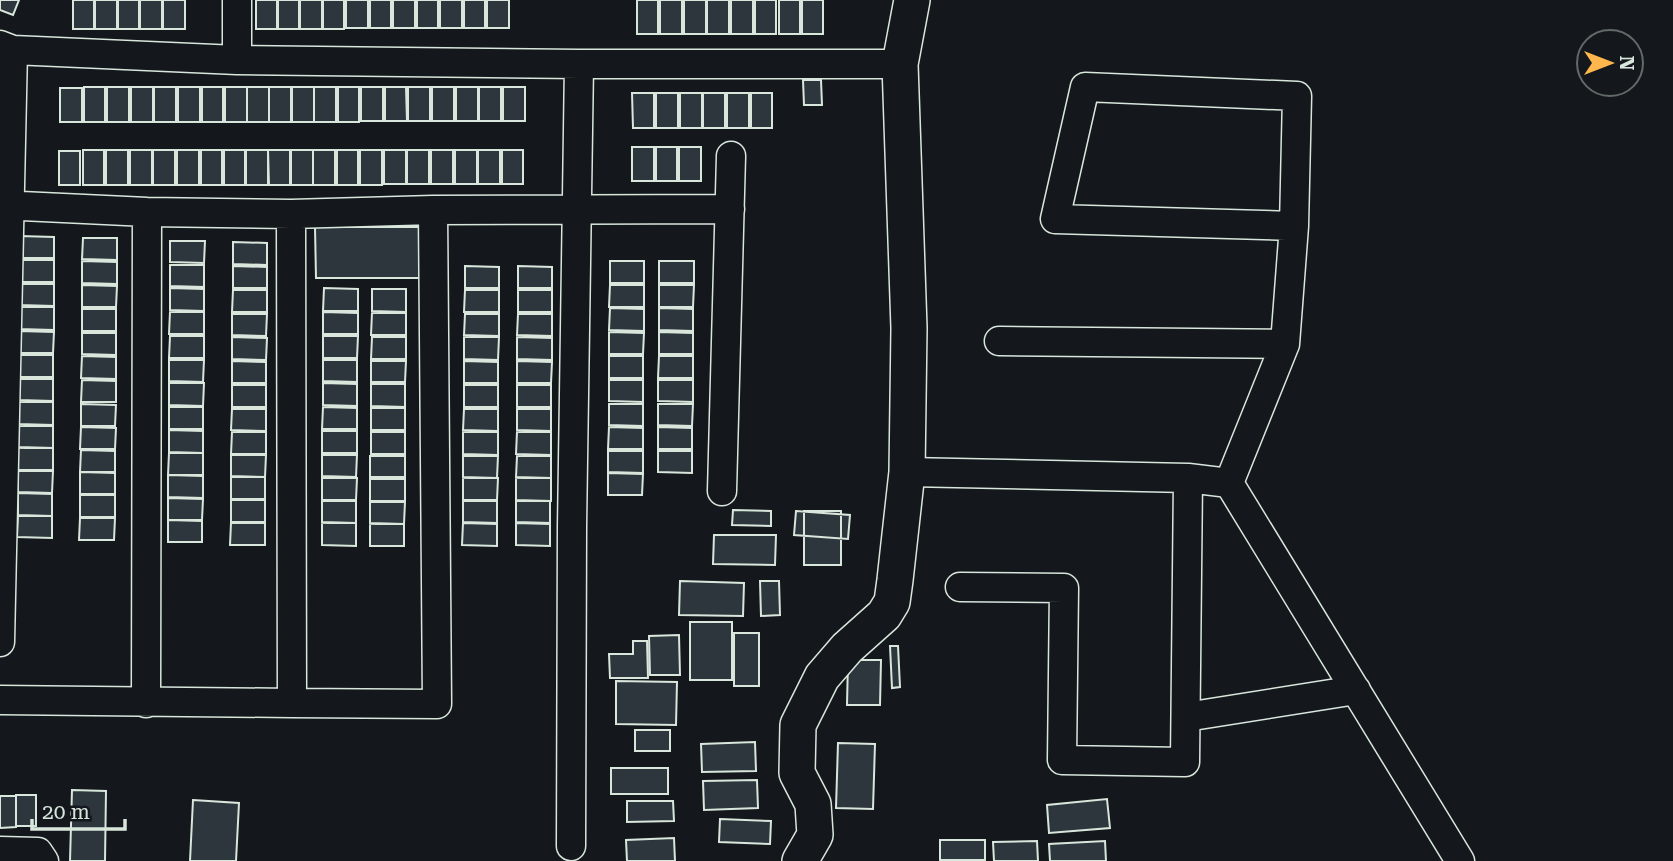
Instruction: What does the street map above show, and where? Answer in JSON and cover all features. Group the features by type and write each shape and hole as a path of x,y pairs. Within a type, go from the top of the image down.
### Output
{"street":[{"path":"237,0 237,60"},
{"path":"800,861 815,835 813,804 797,773 798,725 822,677 847,648 884,615 892,602 907,472 909,328 900,64 912,0"},
{"path":"0,642 6,47 237,60 900,64"},
{"path":"571,846 572,527 579,64"},
{"path":"1229,483 1285,344 1294,226 1297,96 1085,87 1055,219 1294,226"},
{"path":"722,491 730,156"},
{"path":"4,205 147,212 291,214 433,210 730,209"},
{"path":"0,699 146,703 437,704 433,210"},
{"path":"146,703 147,212"},
{"path":"291,214 292,703"},
{"path":"999,341 1285,344"},
{"path":"907,472 1188,478 1229,483"},
{"path":"960,587 1064,589 1062,760 1185,762 1188,478"},
{"path":"1229,483 1460,861"},
{"path":"1186,717 1356,690"},
{"path":"0,851 38,852 44,861"}],"building":[{"path":"0,0 19,0 13,15 0,10"},
{"path":"73,0 94,0 94,29 73,29"},
{"path":"95,0 117,0 117,29 95,29"},
{"path":"118,0 139,0 139,29 118,29"},
{"path":"140,0 162,0 162,29 140,29"},
{"path":"163,0 185,0 185,29 163,29"},
{"path":"256,0 277,0 277,29 256,29"},
{"path":"278,0 299,0 299,29 278,29"},
{"path":"300,0 322,0 322,29 300,29"},
{"path":"323,0 344,0 344,29 323,29"},
{"path":"346,0 368,0 368,28 346,28"},
{"path":"370,0 391,0 391,28 370,28"},
{"path":"393,0 415,0 415,28 393,28"},
{"path":"417,0 438,0 438,28 417,28"},
{"path":"440,0 462,0 462,28 440,28"},
{"path":"464,0 485,0 485,28 464,28"},
{"path":"487,0 509,0 509,28 487,28"},
{"path":"637,0 658,0 658,34 637,34"},
{"path":"660,0 682,0 682,34 660,34"},
{"path":"684,0 706,0 706,34 684,34"},
{"path":"707,0 729,0 729,34 707,34"},
{"path":"731,0 753,0 753,34 731,34"},
{"path":"755,0 776,0 776,34 755,34"},
{"path":"779,0 800,0 800,34 779,34"},
{"path":"802,0 823,0 823,34 802,34"},
{"path":"803,80 821,80 822,105 804,105"},
{"path":"84,87 105,87 105,122 84,122"},
{"path":"107,87 129,87 129,122 107,122"},
{"path":"131,87 153,87 153,122 131,122"},
{"path":"154,87 176,87 176,122 154,122"},
{"path":"178,87 200,87 200,122 178,122"},
{"path":"202,87 223,87 223,122 202,122"},
{"path":"225,87 247,87 247,122 225,122"},
{"path":"247,87 269,87 269,122 247,122"},
{"path":"269,87 291,87 291,122 269,122"},
{"path":"292,87 314,87 314,122 292,122"},
{"path":"314,87 336,87 336,122 314,122"},
{"path":"338,87 359,87 359,122 338,122"},
{"path":"361,87 383,87 383,121 361,121"},
{"path":"385,87 406,87 407,121 385,121"},
{"path":"408,87 430,87 430,121 408,121"},
{"path":"432,87 454,87 454,121 432,121"},
{"path":"456,87 478,87 478,121 456,121"},
{"path":"479,87 501,87 501,121 479,121"},
{"path":"503,87 525,87 525,121 503,121"},
{"path":"60,88 82,88 82,122 60,122"},
{"path":"632,93 654,93 654,128 633,128"},
{"path":"656,93 678,93 678,128 656,128"},
{"path":"680,93 702,93 702,128 680,128"},
{"path":"703,93 725,93 725,128 703,128"},
{"path":"727,93 749,93 749,128 727,128"},
{"path":"751,93 772,93 772,128 751,128"},
{"path":"632,147 654,147 654,181 632,181"},
{"path":"656,147 677,147 677,181 656,181"},
{"path":"679,147 701,147 701,181 679,181"},
{"path":"83,150 104,150 104,185 83,185"},
{"path":"106,150 128,150 128,185 106,185"},
{"path":"130,150 152,150 152,185 130,185"},
{"path":"153,150 175,150 175,185 153,185"},
{"path":"177,150 199,150 199,185 177,185"},
{"path":"201,150 222,150 222,185 201,185"},
{"path":"224,150 245,150 245,185 224,185"},
{"path":"246,150 268,150 268,185 246,185"},
{"path":"268,150 290,150 290,185 269,185"},
{"path":"291,150 313,150 313,185 291,185"},
{"path":"313,150 335,150 335,185 313,185"},
{"path":"337,150 358,150 358,185 337,185"},
{"path":"360,150 382,150 382,185 360,185"},
{"path":"384,150 406,150 406,184 384,184"},
{"path":"407,150 429,150 429,184 407,184"},
{"path":"431,150 453,150 453,184 431,184"},
{"path":"455,150 477,150 477,184 455,184"},
{"path":"478,150 500,150 500,184 478,184"},
{"path":"502,150 523,150 523,184 502,184"},
{"path":"59,151 80,151 80,185 59,185"},
{"path":"315,227 423,227 423,278 316,278"},
{"path":"20,236 54,237 54,258 20,258"},
{"path":"83,238 117,238 117,260 82,259"},
{"path":"170,241 205,241 204,263 170,262"},
{"path":"233,242 267,243 267,265 233,264"},
{"path":"20,260 54,260 54,282 20,282"},
{"path":"82,261 117,262 117,284 82,283"},
{"path":"610,261 644,261 644,283 610,283"},
{"path":"659,261 694,261 694,283 659,283"},
{"path":"170,265 204,265 204,287 170,286"},
{"path":"233,266 267,267 267,288 233,288"},
{"path":"465,266 499,267 499,288 465,288"},
{"path":"518,266 552,267 552,288 518,288"},
{"path":"20,284 54,284 54,306 19,305"},
{"path":"82,285 117,286 116,307 82,307"},
{"path":"610,285 644,285 644,307 609,307"},
{"path":"659,285 694,285 693,307 659,307"},
{"path":"170,288 204,289 204,311 170,310"},
{"path":"324,288 358,289 358,311 323,311"},
{"path":"372,289 406,289 406,312 372,311"},
{"path":"233,290 267,290 267,312 232,312"},
{"path":"465,290 499,290 499,312 464,312"},
{"path":"518,290 552,290 552,312 518,312"},
{"path":"19,307 54,307 54,330 19,329"},
{"path":"610,308 644,309 644,331 609,330"},
{"path":"659,308 693,309 693,331 659,330"},
{"path":"82,309 116,309 116,331 82,331"},
{"path":"170,312 204,312 204,334 169,334"},
{"path":"323,312 358,313 358,334 323,334"},
{"path":"372,313 406,313 406,335 371,335"},
{"path":"232,314 267,314 266,336 232,335"},
{"path":"465,314 499,314 499,336 464,335"},
{"path":"518,314 552,314 552,336 517,335"},
{"path":"19,331 54,332 53,353 19,353"},
{"path":"609,332 644,333 643,354 609,354"},
{"path":"659,332 693,333 693,354 659,354"},
{"path":"82,333 116,333 116,355 82,354"},
{"path":"170,336 204,336 204,358 169,358"},
{"path":"323,336 358,336 357,358 323,358"},
{"path":"232,337 267,338 266,360 232,359"},
{"path":"372,337 406,337 406,359 371,359"},
{"path":"464,337 499,337 498,360 464,359"},
{"path":"517,337 552,338 552,360 517,359"},
{"path":"19,355 53,355 53,377 19,377"},
{"path":"82,356 116,357 116,379 81,378"},
{"path":"609,356 643,356 643,378 609,378"},
{"path":"659,356 693,356 693,378 658,378"},
{"path":"169,360 204,360 203,382 169,381"},
{"path":"323,360 357,360 357,382 323,381"},
{"path":"232,361 266,362 266,383 232,383"},
{"path":"371,361 406,361 405,382 371,382"},
{"path":"464,361 498,362 498,383 464,383"},
{"path":"517,361 552,362 551,383 517,383"},
{"path":"19,379 53,379 53,401 19,400"},
{"path":"82,380 116,381 116,402 81,402"},
{"path":"609,380 643,380 643,402 609,401"},
{"path":"658,380 693,380 693,402 658,401"},
{"path":"169,383 204,383 203,406 169,405"},
{"path":"323,383 357,384 357,406 323,405"},
{"path":"371,384 405,384 405,407 371,406"},
{"path":"232,385 266,385 266,407 232,407"},
{"path":"464,385 498,385 498,407 464,407"},
{"path":"517,385 551,385 551,407 517,407"},
{"path":"19,402 53,402 53,425 18,424"},
{"path":"81,404 116,405 115,426 81,426"},
{"path":"609,404 643,404 643,426 609,425"},
{"path":"658,404 693,404 692,426 658,425"},
{"path":"169,407 203,407 203,429 169,429"},
{"path":"323,407 357,408 357,429 322,429"},
{"path":"371,408 405,408 405,430 371,430"},
{"path":"232,409 266,409 266,431 231,430"},
{"path":"464,409 498,409 498,431 463,430"},
{"path":"517,409 551,409 551,431 517,430"},
{"path":"19,426 53,426 53,448 18,447"},
{"path":"81,427 116,428 115,449 80,449"},
{"path":"609,427 643,428 643,449 608,449"},
{"path":"658,427 692,428 692,449 658,449"},
{"path":"169,430 203,431 203,453 169,452"},
{"path":"322,431 357,431 357,453 322,453"},
{"path":"232,432 266,432 266,454 231,454"},
{"path":"371,432 405,432 405,454 371,454"},
{"path":"463,432 498,432 498,455 463,454"},
{"path":"517,432 551,432 551,455 516,454"},
{"path":"18,448 53,448 53,470 18,470"},
{"path":"81,450 115,451 115,472 80,472"},
{"path":"608,451 643,451 643,473 608,472"},
{"path":"658,451 692,451 692,473 658,472"},
{"path":"169,453 203,453 203,475 168,475"},
{"path":"231,455 266,455 265,477 231,476"},
{"path":"322,455 357,455 356,477 322,476"},
{"path":"370,456 405,456 405,477 370,477"},
{"path":"463,456 498,456 497,478 463,477"},
{"path":"517,456 551,456 551,478 516,477"},
{"path":"18,471 53,471 52,493 18,492"},
{"path":"80,472 115,473 115,494 80,494"},
{"path":"608,473 643,474 642,495 608,495"},
{"path":"168,475 203,476 203,498 168,497"},
{"path":"231,477 265,477 265,499 231,499"},
{"path":"322,478 357,478 356,500 322,500"},
{"path":"463,478 498,478 497,500 463,500"},
{"path":"516,478 551,478 551,501 516,500"},
{"path":"370,479 405,479 405,501 370,501"},
{"path":"18,493 52,494 52,516 18,515"},
{"path":"80,495 115,495 115,517 80,517"},
{"path":"168,498 203,499 202,520 168,520"},
{"path":"231,500 265,500 265,522 231,522"},
{"path":"322,501 356,501 356,523 322,522"},
{"path":"463,501 497,501 497,523 463,522"},
{"path":"516,501 550,501 550,523 516,522"},
{"path":"370,502 405,502 404,524 370,523"},
{"path":"733,510 771,511 771,526 732,525"},
{"path":"796,511 850,515 848,539 794,535"},
{"path":"804,511 841,511 841,565 804,565"},
{"path":"18,516 52,516 52,538 17,537"},
{"path":"80,518 115,518 114,540 79,540"},
{"path":"168,520 202,521 202,542 168,542"},
{"path":"231,523 265,523 265,545 230,545"},
{"path":"322,523 356,523 356,546 322,545"},
{"path":"463,523 497,524 497,546 462,545"},
{"path":"516,523 550,524 550,546 516,545"},
{"path":"370,524 404,524 404,546 370,546"},
{"path":"714,535 776,535 775,565 713,564"},
{"path":"680,581 744,583 743,616 679,615"},
{"path":"760,581 779,581 780,615 761,616"},
{"path":"690,622 732,622 732,680 690,680"},
{"path":"734,633 759,633 759,686 734,686"},
{"path":"679,635 680,675 650,675 649,636"},
{"path":"633,641 647,641 648,678 610,678 609,654 633,654"},
{"path":"890,646 898,646 900,687 892,688"},
{"path":"848,660 881,660 880,705 847,705"},
{"path":"616,681 677,682 676,725 616,724"},
{"path":"635,730 670,730 670,751 635,751"},
{"path":"755,742 756,771 702,772 701,744"},
{"path":"838,743 875,744 873,809 836,808"},
{"path":"611,768 668,768 668,794 611,794"},
{"path":"757,780 758,808 704,810 703,781"},
{"path":"72,790 106,791 105,861 70,861"},
{"path":"16,795 36,795 36,826 16,826"},
{"path":"0,796 16,796 16,827 0,828"},
{"path":"1107,799 1110,828 1049,833 1047,805"},
{"path":"193,800 239,803 236,861 190,861"},
{"path":"627,801 673,801 674,821 627,822"},
{"path":"720,819 771,821 770,844 719,842"},
{"path":"674,838 675,861 627,861 626,840"},
{"path":"940,840 985,840 985,860 940,860"},
{"path":"1037,841 1038,861 994,861 993,842"},
{"path":"1105,841 1106,861 1050,861 1049,844"}]}
